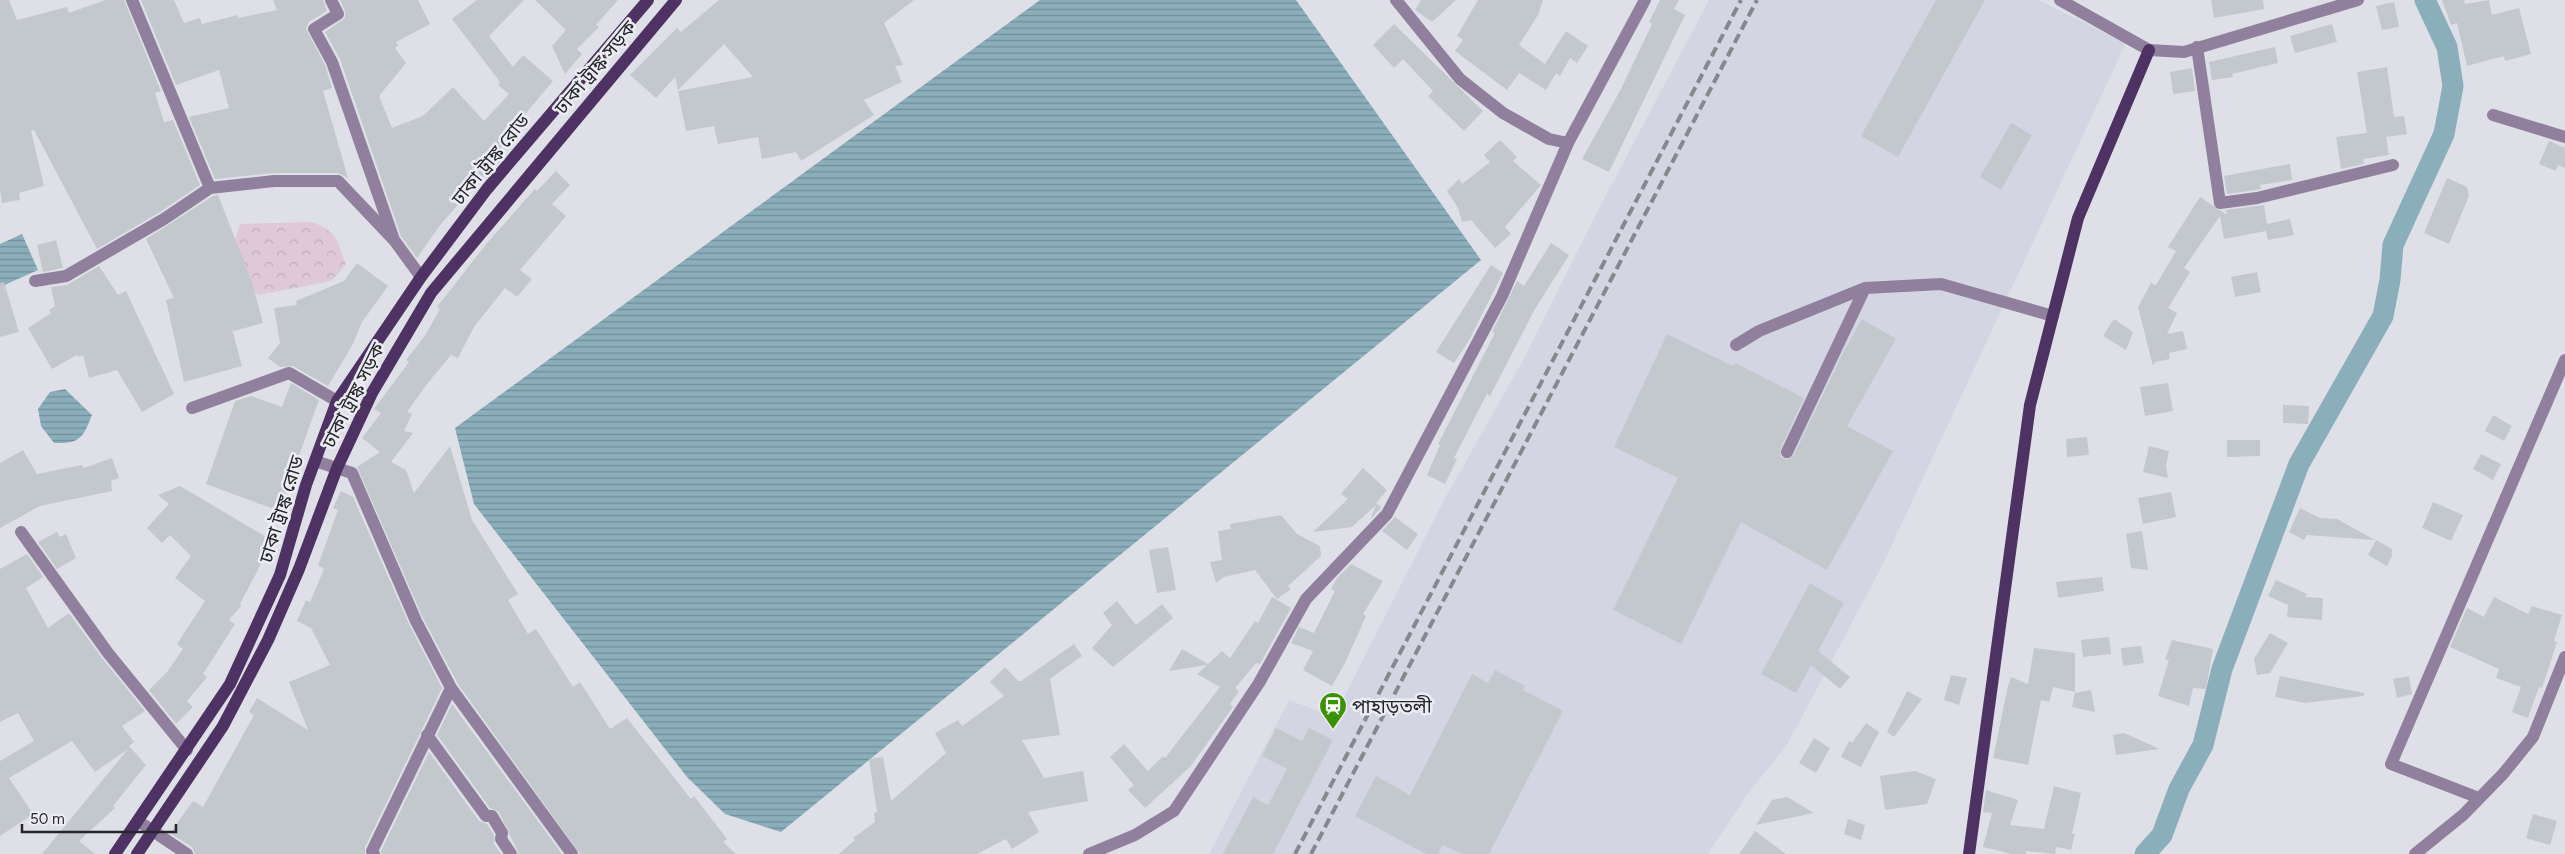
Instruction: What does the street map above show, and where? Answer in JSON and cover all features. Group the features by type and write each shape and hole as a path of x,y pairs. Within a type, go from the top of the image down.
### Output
{"main road":[{"name":"ঢাকা ট্রাঙ্ক রোড","path":"115,854 230,684 280,575 315,461 337,401 421,277 487,189 648,0"},
{"name":"ঢাকা ট্রাঙ্ক সড়ক","path":"137,854 224,726 268,640 299,569 337,468 372,393 430,293 676,0"},
{"path":"1969,854 2030,405 2078,218 2149,50"}],"street":[{"path":"132,0 210,188"},
{"path":"331,0 338,14 314,29 332,62 394,240"},
{"path":"1396,0 1460,79 1503,113 1548,139 1568,143"},
{"path":"1089,854 1136,835 1174,811 1258,683 1306,599 1387,514 1502,296 1568,143 1645,0"},
{"path":"2060,0 2149,50 2184,52 2358,0"},
{"path":"2197,47 2220,203 2258,198 2393,165"},
{"path":"2493,115 2565,137"},
{"path":"35,280 66,276 164,219 210,188 274,181 338,181 394,240 421,277"},
{"path":"1736,345 1759,331 1865,288 1941,284 2053,316"},
{"path":"1787,452 1865,288"},
{"path":"2479,798 2391,764 2565,360"},
{"path":"192,408 289,373 337,401"},
{"path":"315,461 352,474 416,621 451,688 572,854"},
{"path":"22,532 108,653 187,750"},
{"path":"2414,854 2463,815 2504,774 2533,737 2565,657"},
{"path":"374,854 372,851 451,688"},
{"path":"427,735 486,816 492,816 502,833 501,839 511,854"},
{"path":"138,821 187,854"}],"shaded area":[{"path":"1709,0 2038,0 2126,43 1882,566 1787,745 1746,796 1708,854 1209,854 1289,700 1334,717 1445,498 1521,364 1594,218"}],"green space":[{"path":"311,222 320,225 335,237 346,265 331,281 259,295 246,287 232,250 240,224"}],"water":[{"path":"1040,0 1296,0 1481,260 781,832 725,814 687,777 474,504 455,428"},
{"path":"22,234 38,270 0,287 0,244"},
{"path":"65,389 92,415 83,434 75,441 54,443 41,426 38,409 50,392"}],"building":[{"path":"0,0 9,0 17,20 67,7 69,13 105,0 124,0 161,91 155,93 164,122 173,120 200,185 160,212 97,249 34,130 31,131 44,186 19,193 20,200 2,203 0,190"},
{"path":"141,0 174,0 184,23 200,18 202,24 238,15 238,18 277,10 273,0 323,0 327,11 309,22 306,29 325,65 334,94 332,88 323,91 348,178 338,173 274,173 215,179 189,117 229,108 219,70 176,85"},
{"path":"340,0 418,0 430,24 396,42 398,45 395,48 406,63 379,96 392,128 423,116 453,87 484,121 509,94 498,85 500,82 452,19 477,0 524,0 489,36 513,67 523,55 553,81 521,119 526,123 497,153 502,159 493,169 462,194 465,197 441,224 417,258 401,236 340,59 325,32 345,18 345,11"},
{"path":"535,0 618,0 596,25 599,27 577,49 582,54 565,74 552,46 566,30"},
{"path":"719,0 914,0 884,23 903,65 895,66 902,82 864,100 874,115 801,161 796,152 762,159 758,137 718,144 714,126 686,131 678,91 753,77 724,44 678,90 675,77 656,98 630,75 677,28 681,32"},
{"path":"1421,0 1456,0 1432,22 1415,10"},
{"path":"1478,0 1543,0 1538,15 1519,45 1545,64 1566,31 1588,46 1577,63 1570,58 1560,76 1556,73 1546,90 1519,73 1507,90 1455,51 1463,40 1457,36"},
{"path":"1660,0 1679,0 1674,9 1685,15 1609,172 1582,159 1621,89 1652,24 1649,22"},
{"path":"1936,0 1985,0 1898,157 1861,136"},
{"path":"2211,0 2263,0 2264,9 2214,18"},
{"path":"2442,0 2464,0 2465,4 2489,0 2492,15 2519,8 2531,54 2505,61 2504,56 2467,66 2457,23 2451,25"},
{"path":"2394,2 2399,27 2382,30 2376,6"},
{"path":"1394,24 1483,111 1464,131 1428,96 1433,91 1403,59 1394,68 1373,45"},
{"path":"2332,24 2337,42 2295,53 2290,36"},
{"path":"2275,47 2278,63 2232,74 2233,77 2212,80 2209,62"},
{"path":"2387,67 2394,117 2404,116 2407,134 2386,137 2389,155 2363,159 2364,164 2341,169 2336,137 2367,133 2357,72"},
{"path":"2192,68 2195,91 2173,94 2170,72"},
{"path":"2011,123 2032,135 2001,190 1980,177"},
{"path":"1500,140 1517,157 1513,161 1541,185 1505,227 1511,234 1495,248 1471,220 1462,222 1458,208 1447,191 1459,179 1462,184 1490,162 1484,155"},
{"path":"2549,141 2565,148 2565,168 2558,165 2556,171 2539,164"},
{"path":"2290,164 2292,180 2260,185 2261,189 2227,194 2224,176"},
{"path":"556,171 570,185 552,204 566,216 520,270 532,279 517,297 505,288 474,327 458,358 451,355 427,384 407,412 412,414 404,431 413,433 391,462 406,470 414,493 450,446 472,520 518,594 508,600 528,634 536,629 573,687 580,682 610,729 627,718 691,799 694,796 727,839 723,842 736,854 580,854 458,684 423,618 357,467 380,452 362,438 381,413 374,409 409,362 406,360 426,334 440,309 437,307 487,243 535,189 537,191"},
{"path":"2447,178 2467,187 2469,196 2449,244 2424,233"},
{"path":"218,195 252,282 263,323 234,331 232,329 242,366 184,382 166,300 174,298 146,239 213,196"},
{"path":"2200,197 2227,215 2226,210 2264,205 2267,224 2290,219 2294,235 2268,240 2266,231 2224,239 2220,216 2184,268 2190,272 2168,308 2177,313 2167,334 2183,331 2187,349 2169,353 2170,359 2155,362 2153,366 2138,307 2151,283 2156,285 2176,251 2168,247"},
{"path":"56,240 63,268 43,272 37,245"},
{"path":"1551,243 1569,255 1535,309 1490,396 1487,394 1454,458 1457,459 1445,484 1427,475 1440,445 1438,444 1495,333 1492,332 1517,281 1524,286"},
{"path":"357,263 388,286 362,322 353,344 328,386 293,366 280,367 268,358 280,343 274,308 297,305 296,301 344,281"},
{"path":"1491,265 1503,273 1468,342 1454,363 1436,352"},
{"path":"99,266 118,295 126,291 174,394 142,412 117,370 89,378 83,355 78,357 77,355 52,369 28,328 51,313 49,310 55,306 51,287 67,285"},
{"path":"2257,272 2261,292 2235,297 2231,277"},
{"path":"4,282 19,332 0,337 0,283"},
{"path":"1862,319 1896,339 1847,426 1893,451 1827,570 1741,522 1681,644 1613,610 1678,478 1614,447 1667,334 1733,366 1735,363 1804,398 1780,449 1781,457 1787,460 1794,455 1843,353"},
{"path":"2114,319 2133,332 2126,350 2103,336"},
{"path":"291,383 319,400 279,511 206,484 235,401 251,396 282,407"},
{"path":"2168,383 2173,411 2145,416 2140,387"},
{"path":"2283,405 2309,406 2308,424 2283,423"},
{"path":"2493,415 2512,426 2504,441 2485,431"},
{"path":"2087,437 2089,455 2067,457 2066,439"},
{"path":"2227,440 2260,440 2260,456 2227,457"},
{"path":"2149,446 2169,451 2166,466 2168,478 2143,472"},
{"path":"23,450 37,474 82,465 84,468 112,458 119,478 111,481 112,491 40,506 0,528 0,463"},
{"path":"2481,454 2501,464 2493,480 2473,469"},
{"path":"1363,468 1387,490 1376,503 1381,507 1380,509 1370,520 1376,505 1352,527 1313,532 1348,499 1341,494"},
{"path":"180,486 273,541 240,604 241,606 229,620 235,624 203,674 207,677 187,701 193,707 176,724 149,690 167,672 183,649 177,644 205,601 175,578 191,556 170,535 162,543 147,528 169,504 158,495"},
{"path":"341,491 353,497 409,624 442,688 365,847 365,854 195,854 192,847 170,833 193,801 203,807 254,715 249,712 257,698 308,730 289,682 330,665 311,628 297,621 306,600 310,602 324,569 318,565 338,510 333,508"},
{"path":"2171,492 2176,517 2143,524 2138,498"},
{"path":"2433,502 2463,515 2451,541 2422,528"},
{"path":"2300,508 2320,518 2337,519 2375,540 2307,535 2304,540 2289,532"},
{"path":"1281,515 1297,534 1320,546 1321,556 1288,586 1291,589 1277,599 1255,570 1224,577 1226,575 1216,583 1210,562 1222,560 1218,531 1231,529 1230,524"},
{"path":"1395,517 1418,534 1407,550 1382,531"},
{"path":"2142,531 2148,570 2131,568 2126,534"},
{"path":"57,532 60,537 66,534 76,558 57,569 38,542"},
{"path":"2376,540 2392,549 2392,556 2387,566 2368,555"},
{"path":"1168,547 1176,590 1157,593 1149,550"},
{"path":"27,554 43,577 26,588 48,628 69,613 145,711 122,726 134,742 129,746 146,765 113,806 115,808 79,841 95,854 42,854 128,749 95,772 72,741 9,778 33,814 0,836 0,761 34,741 18,713 0,722 0,569"},
{"path":"1351,564 1383,581 1363,614 1366,616 1345,663 1332,686 1303,670 1313,651 1291,643 1299,627 1314,633 1335,591 1331,589 1337,578"},
{"path":"2102,577 2104,591 2058,598 2056,582"},
{"path":"2276,580 2307,594 2305,597 2323,598 2322,620 2287,617 2288,605 2268,596"},
{"path":"1810,583 1844,603 1818,651 1850,677 1840,689 1811,665 1796,693 1761,674"},
{"path":"1272,597 1291,608 1260,664 1256,663 1235,688 1239,691 1230,704 1233,707 1190,767 1145,808 1128,790 1134,785 1110,757 1124,744 1148,771 1163,756 1165,758 1220,687 1197,674 1207,665 1169,671 1182,649 1208,664 1222,651 1230,658 1255,621 1258,623"},
{"path":"2494,597 2528,614 2532,606 2562,615 2554,641 2557,642 2542,688 2539,687 2528,718 2512,712 2521,687 2496,678 2499,669 2450,647 2467,608 2484,617"},
{"path":"1117,601 1136,625 1162,604 1173,618 1113,667 1092,648 1112,625 1103,613"},
{"path":"2270,633 2288,643 2270,673 2257,675 2254,659"},
{"path":"2109,637 2111,654 2083,657 2081,640"},
{"path":"2172,640 2213,649 2206,689 2193,688 2189,706 2158,696 2169,660 2165,660"},
{"path":"1074,644 1082,656 1050,679 1060,735 1022,740 1044,778 1083,771 1088,801 1028,812 1039,832 1012,849 1006,839 977,854 839,854 855,840 853,838 875,822 874,813 877,812 869,759 883,757 891,801 946,753 935,733 958,720 962,726 1004,696 990,682 1005,667 1018,681 1021,681"},
{"path":"2141,646 2144,663 2123,666 2121,648"},
{"path":"2034,648 2075,653 2075,692 2053,687 2049,702 2041,700 2028,765 1993,758 2011,677 2028,684"},
{"path":"1495,670 1525,686 1523,690 1563,711 1489,854 1461,854 1443,845 1438,854 1426,854 1355,816 1376,776 1410,795 1472,674 1488,683"},
{"path":"1951,675 1967,678 1959,705 1944,700"},
{"path":"2280,676 2364,693 2364,696 2305,703 2275,697"},
{"path":"2409,676 2412,694 2397,698 2393,679"},
{"path":"2091,690 2095,712 2072,707 2075,693"},
{"path":"1907,691 1922,699 1894,737 1887,732"},
{"path":"452,704 562,854 519,854 499,812 490,808 437,735"},
{"path":"1866,723 1879,732 1861,767 1841,757 1849,741 1852,743"},
{"path":"1276,728 1302,741 1309,728 1333,740 1273,854 1223,854 1253,797 1268,805 1287,769 1262,756"},
{"path":"2124,733 2160,749 2116,755 2113,735"},
{"path":"1814,738 1830,748 1816,773 1799,763"},
{"path":"429,752 479,821 487,824 494,835 494,844 501,854 382,854 381,851"},
{"path":"1915,771 1936,779 1927,804 1885,810 1880,776"},
{"path":"2054,786 2081,793 2072,834 2075,834 2071,850 2056,847 2055,854 2026,851 2026,854 2012,854 1983,847 1992,813 1983,812 1986,790 2018,800 2010,825 2044,829"},
{"path":"1787,797 1814,813 1756,825 1772,800"},
{"path":"2533,814 2557,821 2550,845 2526,838"},
{"path":"1848,819 1865,825 1861,840 1844,834"},
{"path":"1755,831 1786,854 1739,854"}],"waterway":[{"path":"2145,854 2162,835 2179,789 2203,745 2222,669 2299,464 2383,316 2390,280 2393,245 2444,134 2453,86 2447,47 2425,0"}],"railway":[{"path":"1295,854 1741,0"},
{"path":"1311,854 1757,0"}],"place":[{"name":"পাহাড়তলী","path":"1333,730"}]}
